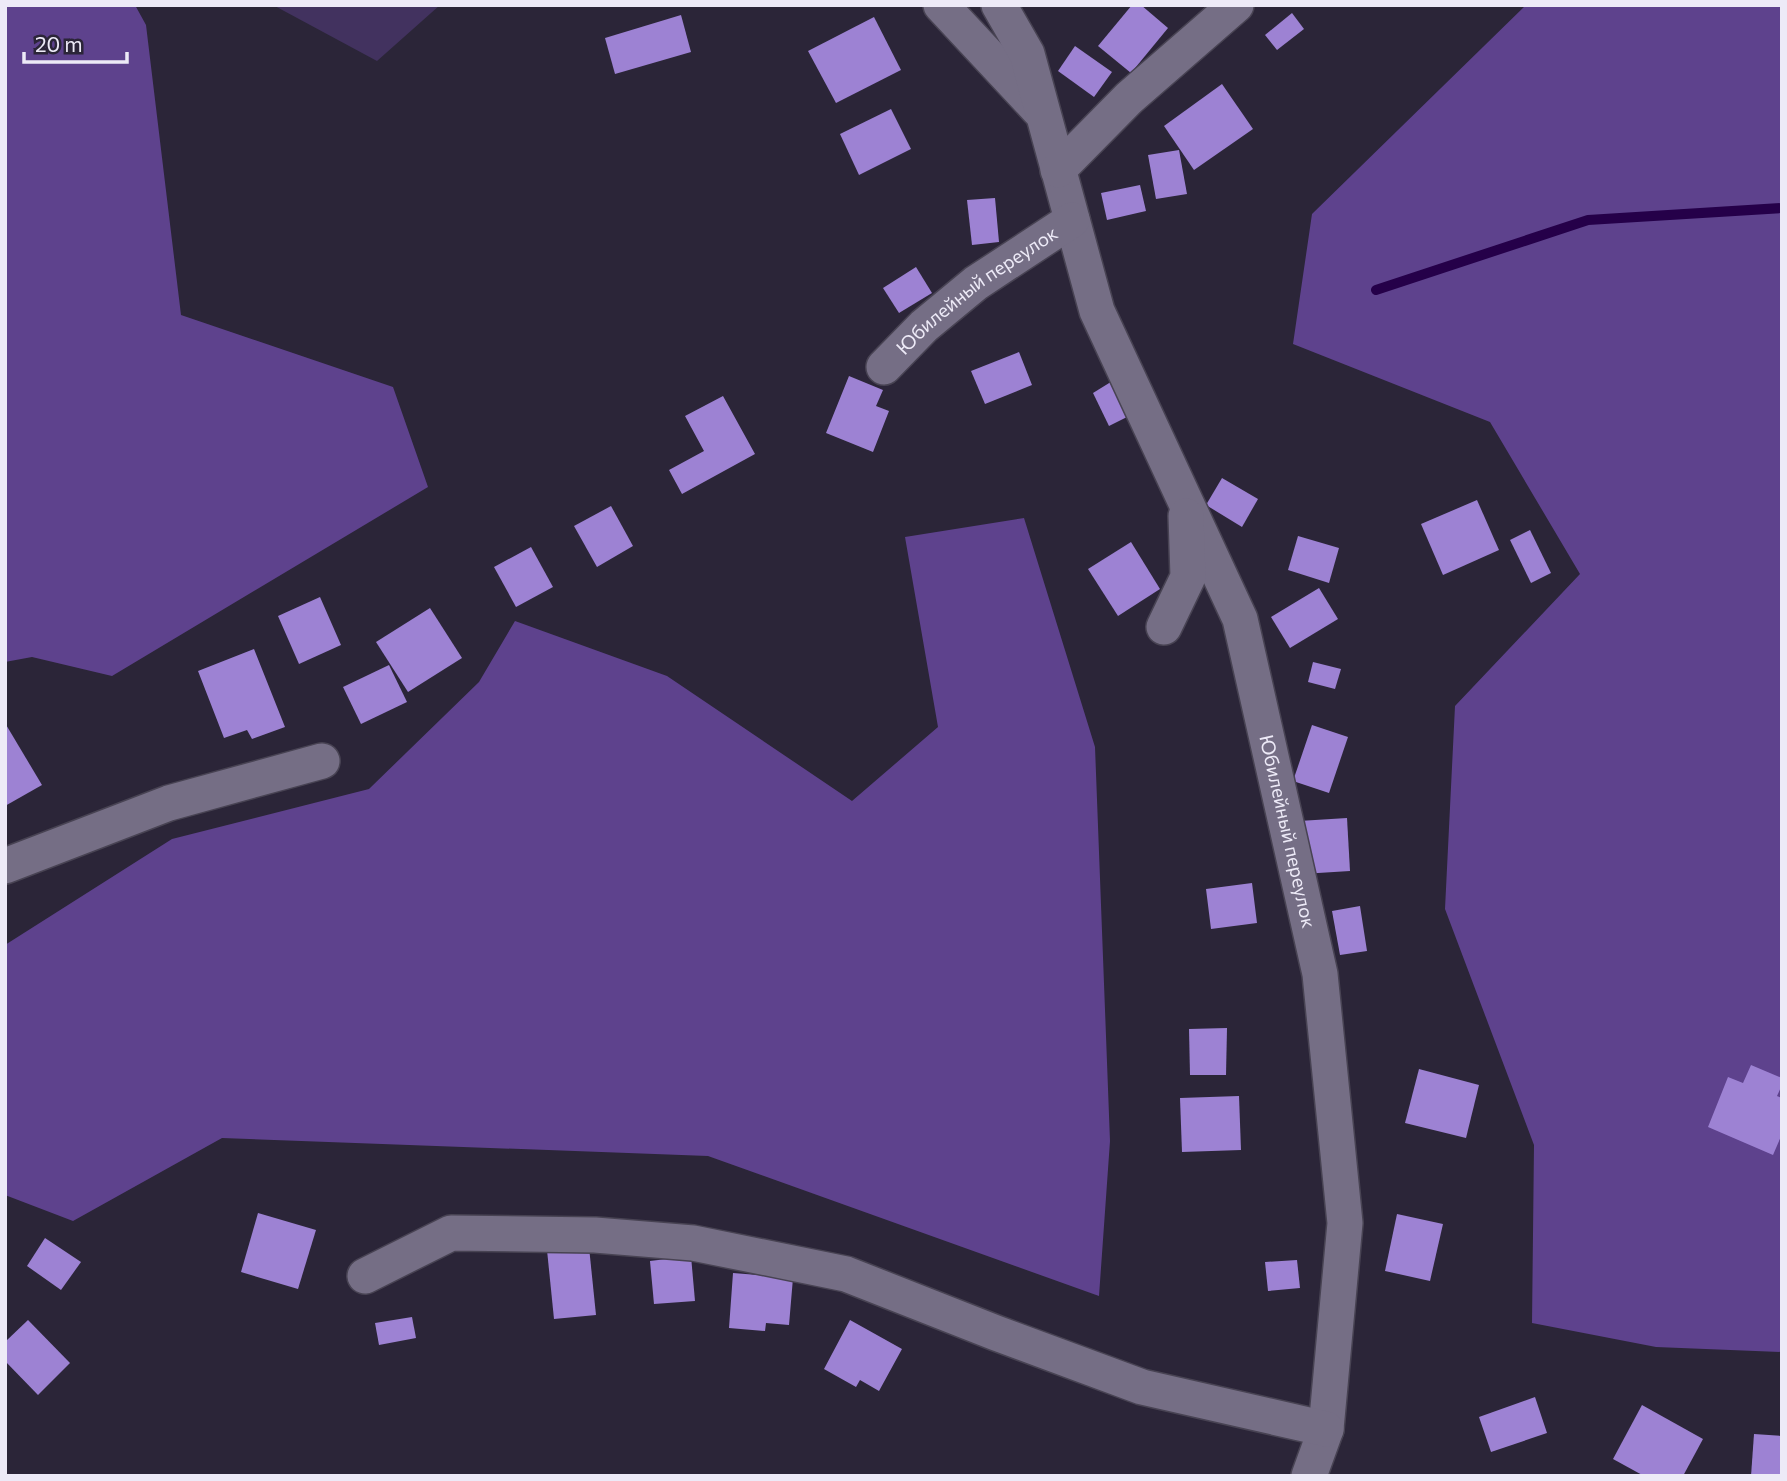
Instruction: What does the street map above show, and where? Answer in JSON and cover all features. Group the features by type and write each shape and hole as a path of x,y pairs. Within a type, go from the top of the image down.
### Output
{"street":[{"name":"Юбилейный переулок","path":"941,5 1044,115"},
{"name":"Юбилейный переулок","path":"999,5 1027,54 1097,311 1240,619 1320,974 1345,1223 1326,1429 1309,1476"},
{"path":"1058,170 1129,98 1236,5"},
{"name":"Юбилейный переулок","path":"884,367 923,326 976,283 1072,220"},
{"path":"1164,627 1188,577 1186,502"},
{"path":"5,866 169,803 322,761"},
{"path":"365,1276 451,1233 595,1236 693,1243 846,1273 1142,1387 1326,1429"}],"shaded area":[{"path":"5,5 135,5 146,25 181,315 393,387 428,487 112,676 32,657 5,662"},
{"path":"273,5 440,5 377,61"},
{"path":"1526,5 1782,5 1782,1352 1656,1347 1532,1323 1534,1145 1445,909 1455,706 1580,574 1490,422 1293,344 1312,214"},
{"path":"1024,518 1095,747 1110,1141 1099,1296 708,1156 222,1138 73,1221 5,1195 5,945 172,839 369,789 479,682 515,621 667,676 852,801 938,727 905,537"}],"building":[{"path":"1132,5 1141,5 1168,28 1131,73 1098,46"},
{"path":"1292,13 1304,29 1277,50 1265,35"},
{"path":"681,15 691,52 615,74 605,38"},
{"path":"874,17 901,70 836,103 808,51"},
{"path":"1075,46 1112,72 1094,97 1058,71"},
{"path":"1222,84 1253,129 1194,170 1164,126"},
{"path":"891,109 911,149 859,175 840,134"},
{"path":"1179,150 1187,194 1156,199 1148,155"},
{"path":"1140,185 1146,211 1107,220 1101,193"},
{"path":"995,198 999,242 972,245 967,200"},
{"path":"916,267 932,293 899,313 883,288"},
{"path":"1019,352 1032,385 985,404 971,371"},
{"path":"849,376 883,390 876,406 889,411 873,452 826,433"},
{"path":"1114,380 1131,415 1109,426 1093,393"},
{"path":"723,396 755,454 682,494 669,470 704,451 685,416"},
{"path":"1222,478 1258,499 1242,527 1206,505"},
{"path":"1477,500 1499,550 1443,575 1421,524"},
{"path":"611,506 633,546 597,567 574,526"},
{"path":"1530,530 1551,573 1531,583 1510,540"},
{"path":"1298,536 1339,548 1329,583 1288,570"},
{"path":"1131,542 1160,589 1118,616 1088,569"},
{"path":"531,547 553,587 516,607 494,567"},
{"path":"1319,588 1338,619 1290,648 1271,617"},
{"path":"320,597 341,645 299,664 278,616"},
{"path":"430,608 462,658 408,692 376,642"},
{"path":"254,649 285,727 252,739 247,730 224,738 198,671"},
{"path":"1313,662 1341,669 1335,689 1308,682"},
{"path":"389,665 407,702 361,724 343,687"},
{"path":"5,723 42,785 5,806"},
{"path":"1312,725 1348,737 1329,793 1293,781"},
{"path":"1347,818 1350,871 1302,874 1299,821"},
{"path":"1252,883 1257,923 1211,929 1206,889"},
{"path":"1360,906 1367,951 1340,955 1332,911"},
{"path":"1227,1028 1226,1075 1190,1075 1189,1029"},
{"path":"1751,1065 1782,1078 1777,1096 1782,1098 1782,1134 1773,1155 1708,1127 1728,1077 1743,1083"},
{"path":"1419,1069 1479,1085 1466,1138 1405,1123"},
{"path":"1239,1096 1241,1150 1182,1152 1180,1098"},
{"path":"258,1213 316,1230 298,1289 241,1272"},
{"path":"1397,1214 1443,1224 1430,1281 1385,1271"},
{"path":"45,1238 81,1262 61,1290 27,1266"},
{"path":"589,1247 596,1315 554,1319 547,1250"},
{"path":"691,1256 695,1301 654,1304 650,1261"},
{"path":"1297,1260 1300,1288 1268,1291 1265,1262"},
{"path":"733,1273 793,1278 789,1325 766,1323 765,1331 729,1328"},
{"path":"412,1317 416,1338 379,1345 375,1323"},
{"path":"28,1320 70,1363 38,1395 5,1361 5,1342"},
{"path":"850,1320 902,1349 879,1391 860,1380 856,1387 824,1369"},
{"path":"1535,1397 1547,1433 1491,1452 1479,1417"},
{"path":"1642,1405 1703,1439 1683,1476 1644,1476 1613,1459"},
{"path":"1754,1434 1782,1436 1782,1476 1751,1476"}],"waterway":[{"path":"1376,290 1588,220 1782,208"}]}
